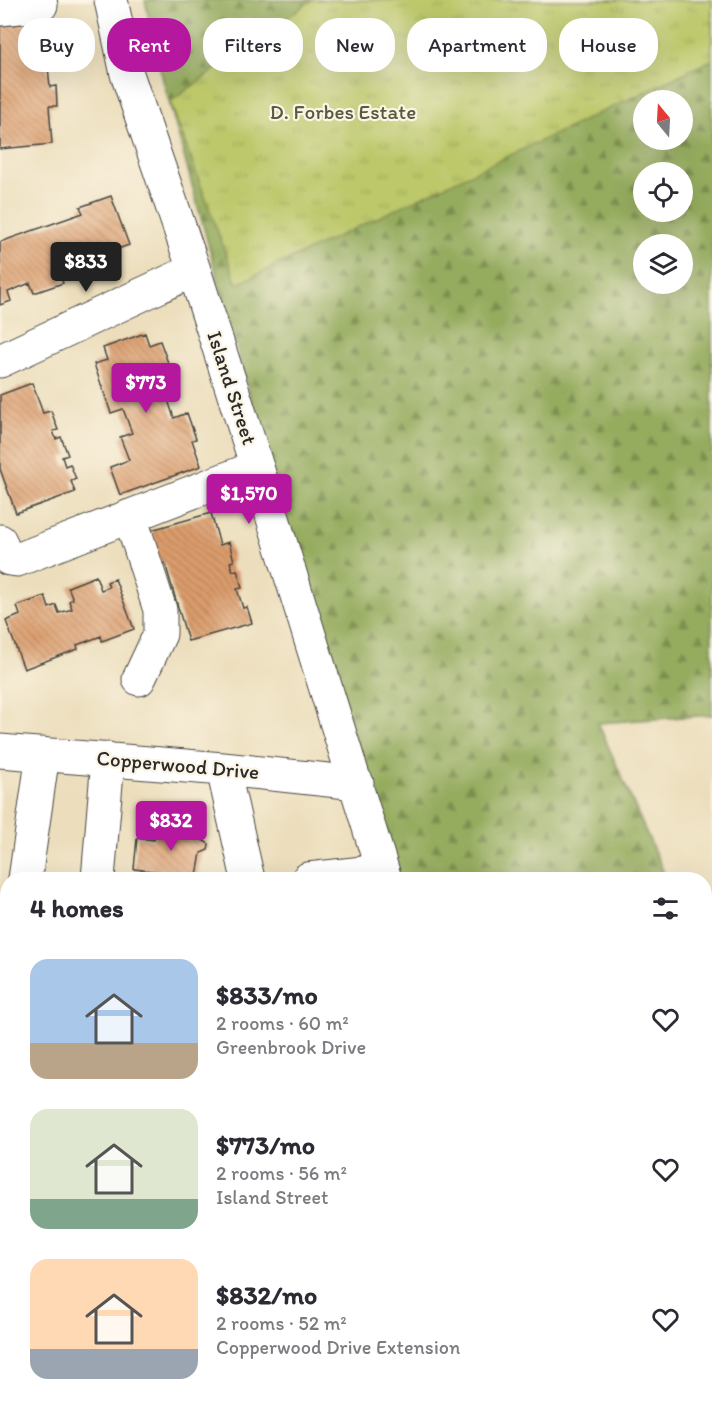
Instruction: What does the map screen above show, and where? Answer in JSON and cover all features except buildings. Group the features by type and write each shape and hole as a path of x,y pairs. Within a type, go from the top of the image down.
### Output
{"street":[{"name":"Island Street","path":"111,0 127,74 258,467 383,872"},
{"path":"0,9 41,5"},
{"path":"0,361 194,270"},
{"path":"0,541 9,559 17,560 258,467"},
{"path":"130,516 160,610 160,634 139,679"},
{"name":"Copperwood Drive","path":"0,751 223,769 357,783"},
{"path":"26,872 43,754"},
{"path":"99,872 108,759"},
{"path":"223,769 246,872"}],"green space":[{"path":"145,0 712,0 712,715 598,723 664,872 381,872 161,72 191,72 191,18 149,18"},
{"name":"D. Forbes Estate","path":"312,0 712,0 712,60 648,90 633,90 633,97 237,284 170,102 212,72 303,72 303,18 287,18"}]}
